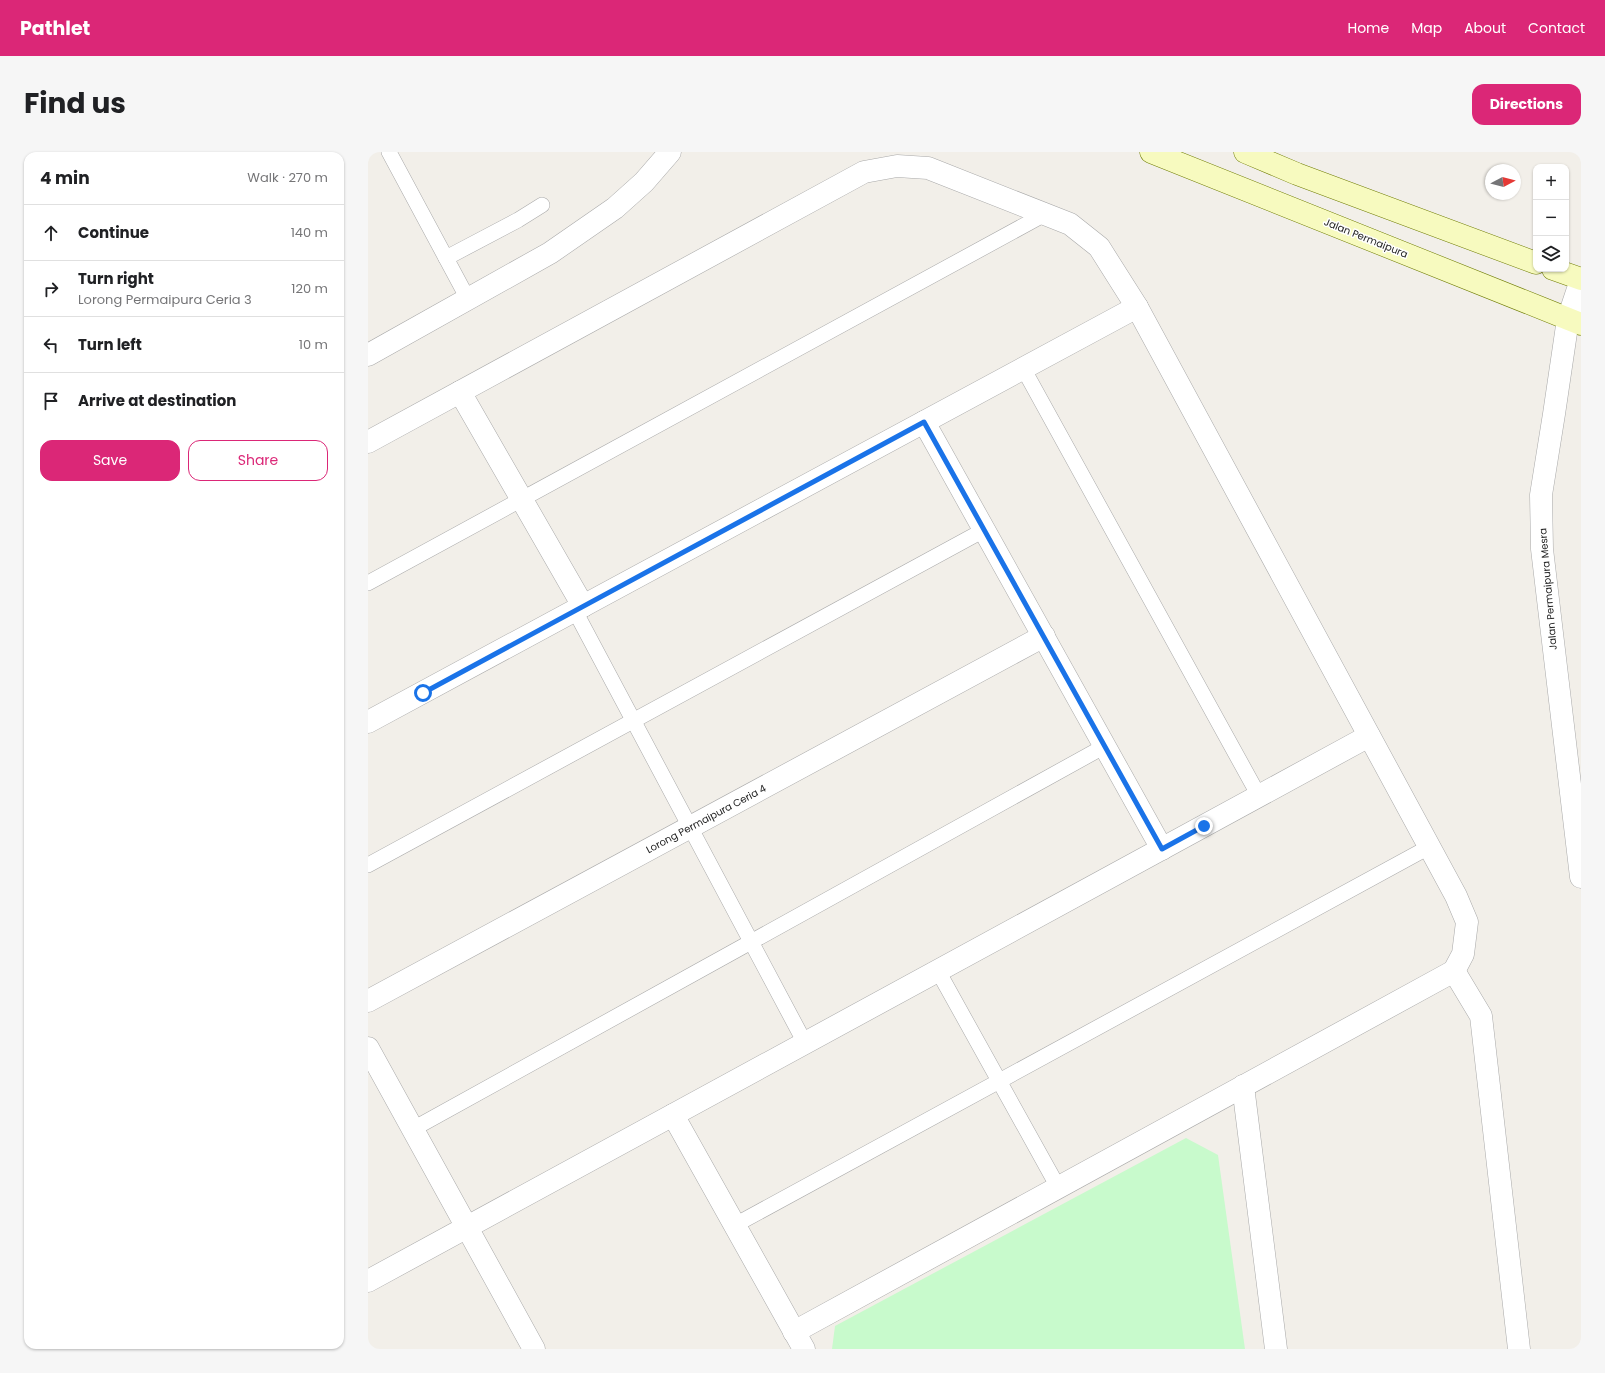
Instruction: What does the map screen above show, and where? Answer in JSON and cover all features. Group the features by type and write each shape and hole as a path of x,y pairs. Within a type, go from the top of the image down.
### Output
{"main road":[{"name":"Jalan Permaipura","path":"1152,152 1574,322"},
{"path":"1245,152 1297,174 1533,262"},
{"path":"1561,272 1581,280"}],"street":[{"path":"368,355 550,253 616,208 644,182 670,152"},
{"path":"368,442 864,172 897,166 928,168 1070,224 1099,247 1137,307 1456,896 1467,922 1463,954 1454,971 1058,1187 799,1340 674,1115"},
{"name":"Jalan Permaipura Mesra","path":"1581,280 1574,322 1554,414 1541,495 1542,549 1581,877"},
{"path":"368,722 1137,307"},
{"path":"460,392 521,500 579,609"},
{"path":"924,422 1162,849"},
{"name":"Lorong Permaipura Ceria 4","path":"368,1001 1044,636"},
{"path":"368,1282 1369,736"},
{"path":"1454,971 1480,1016 1519,1349"},
{"path":"368,1048 534,1349"},
{"path":"1243,1086 1276,1349"}],"lane":[{"path":"389,152 468,299"},
{"path":"446,258 518,220 542,205"},
{"path":"368,583 1045,214"},
{"path":"1023,368 1259,796"},
{"path":"368,866 984,530"},
{"path":"579,609 633,721 805,1043"},
{"path":"413,1129 1105,746"},
{"path":"734,1225 1429,847"},
{"path":"938,971 1058,1187"}],"green space":[{"path":"1186,1138 1218,1155 1245,1349 832,1349 835,1326"}],"route":[{"path":"423,693 924,422 1162,849 1204,826"}]}
